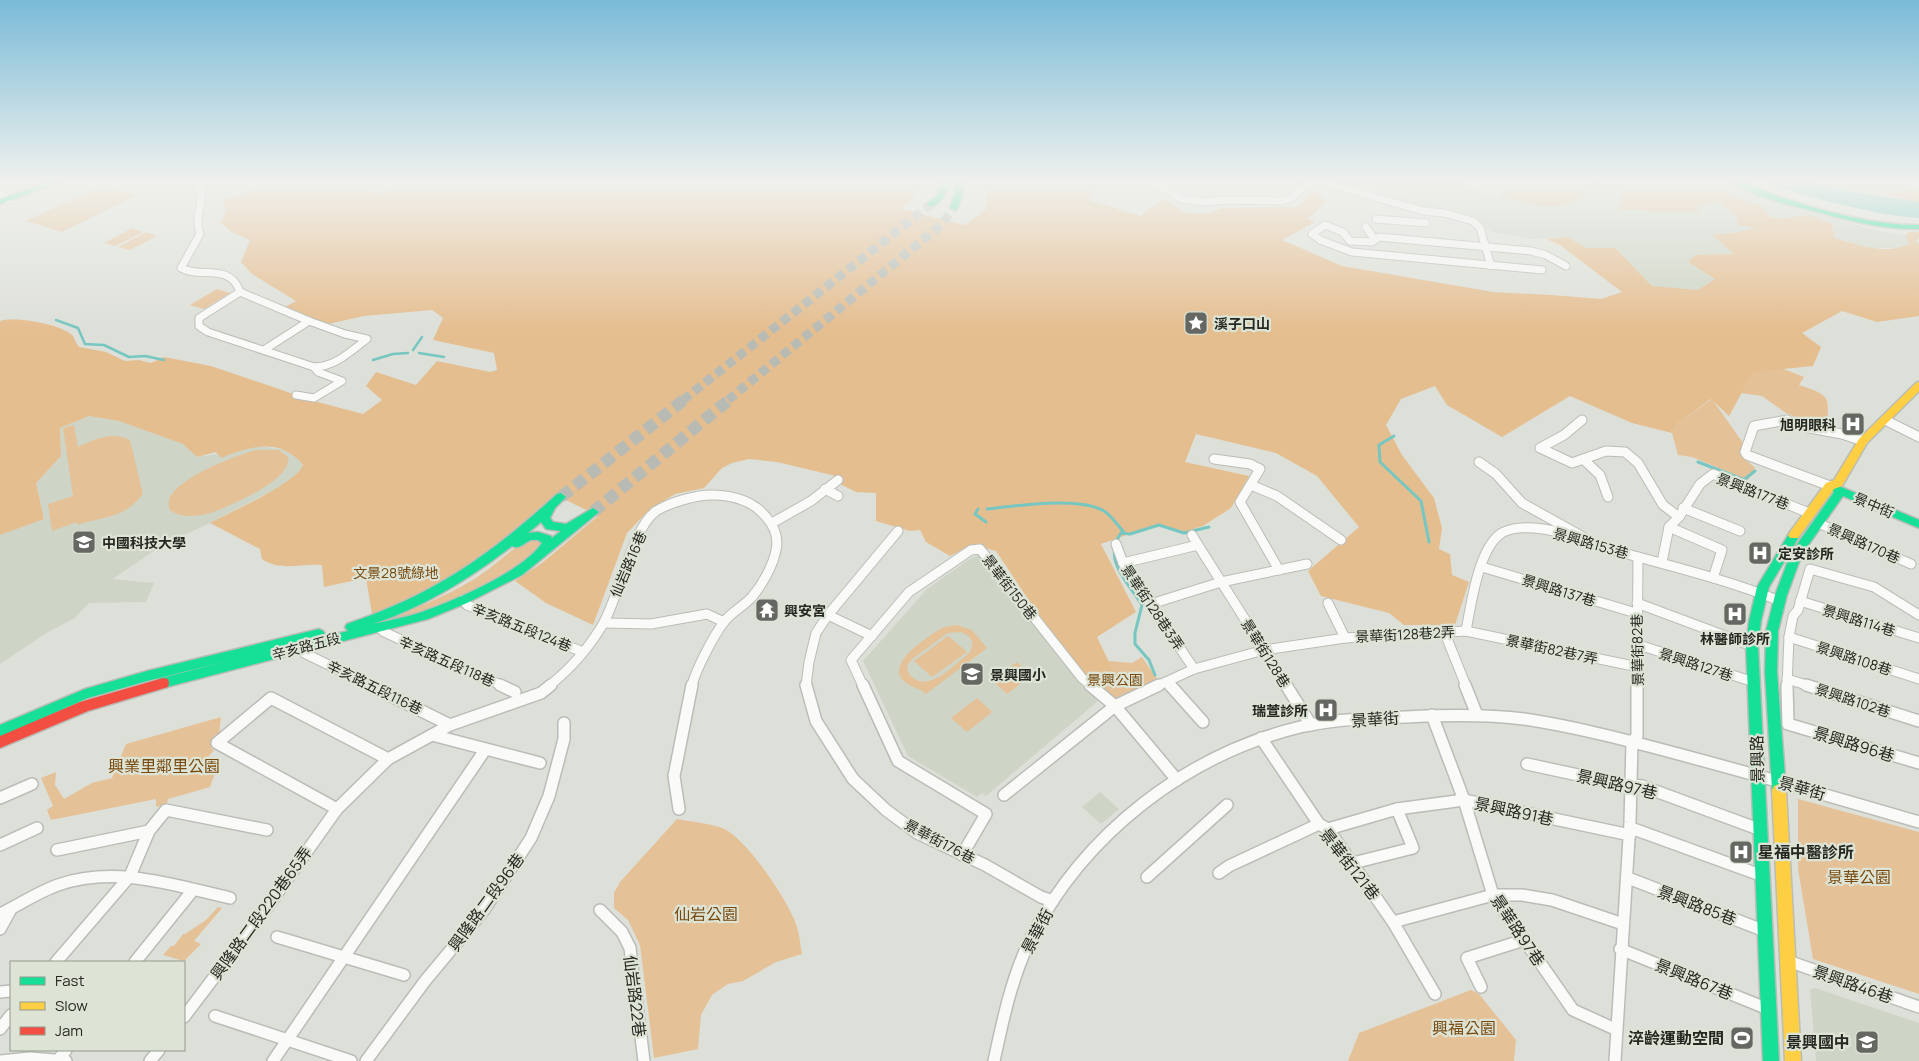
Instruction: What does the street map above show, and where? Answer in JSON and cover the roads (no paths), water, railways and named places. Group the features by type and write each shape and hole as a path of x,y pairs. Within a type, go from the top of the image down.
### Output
{"street":[{"path":"199,231 200,234 181,268 186,271 230,277 240,292 309,321 345,334 367,339 328,366 314,367 208,332 198,323 202,316 240,292"},
{"path":"1317,231 1312,234 1320,240 1352,252 1491,266 1538,273"},
{"path":"1340,231 1350,241 1372,242 1379,237 1532,251 1546,255 1566,266"},
{"path":"1368,231 1375,240"},
{"path":"1427,231 1429,241"},
{"path":"1481,231 1491,266"},
{"path":"264,350 309,321"},
{"path":"296,395 314,398 342,381 318,372 314,367"},
{"name":"景興路","path":"1793,1061 1771,672 1772,631 1780,601 1798,553 1818,523 1836,487 1864,441 1919,385"},
{"path":"1582,420 1564,435 1540,448 1572,463 1597,454 1619,450 1630,454 1650,480 1663,504 1680,512 1740,531"},
{"path":"1836,487 1747,455 1745,452 1752,429 1754,426 1787,420 1804,428 1842,434 1864,441"},
{"path":"1885,420 1919,437"},
{"path":"1214,459 1257,466 1260,469 1259,474 1240,502 1278,570"},
{"path":"1583,459 1603,477 1608,497"},
{"path":"1479,462 1496,474 1522,503 1592,542"},
{"name":"景興路177巷","path":"1680,512 1700,484 1713,474 1809,513"},
{"path":"680,809 674,776 694,676 724,622 752,597 772,565 777,548 772,523 811,501 838,480"},
{"path":"1252,485 1277,496 1341,540"},
{"name":"景興路","path":"1771,1061 1752,646 1761,593 1785,548 1809,513 1836,487"},
{"name":"景中街","path":"1836,487 1919,517"},
{"name":"景中街","path":"1836,487 1919,524"},
{"path":"826,489 838,496"},
{"name":"仙岩路16巷","path":"604,623 640,532 655,512 683,500 705,495 730,496 754,506 772,523"},
{"name":"辛亥路五段","path":"0,731 94,691 147,676 360,624 412,606 453,585 483,564 561,497"},
{"path":"550,508 544,518 550,526 568,528 581,522"},
{"name":"辛亥路五段","path":"0,742 85,706 144,688 424,616 494,586 538,558 593,512"},
{"path":"1662,562 1670,527 1680,512"},
{"name":"景興路170巷","path":"1818,523 1911,564"},
{"path":"1670,527 1722,550 1713,578"},
{"name":"景興路153巷","path":"1466,631 1482,567 1492,543 1499,534 1521,529 1542,529 1592,542 1761,593 1780,601"},
{"name":"景華街176巷","path":"898,531 828,615 816,633 806,685 816,721 853,779 886,810 917,833 985,865 1041,897 1053,901"},
{"path":"483,564 501,557 522,540 535,534 542,535 548,542 547,547 538,558"},
{"name":"景華街128巷","path":"1192,535 1311,725"},
{"name":"景華街128巷3弄","path":"1116,544 1123,563 1194,669"},
{"path":"1123,563 1198,545"},
{"name":"景華街150巷","path":"872,636 910,592 971,550 980,549 1082,678 1115,706 1177,780"},
{"name":"景華街82巷","path":"1632,742 1637,736 1638,557"},
{"path":"1151,604 1221,582 1307,564"},
{"name":"景興路137巷","path":"1482,567 1708,628 1752,646"},
{"path":"1787,679 1789,637 1793,616 1798,610 1810,569 1874,587 1919,615"},
{"name":"辛亥路五段124巷","path":"463,600 467,604 583,652"},
{"name":"景興路114巷","path":"1800,601 1919,638"},
{"name":"景華街128巷2弄","path":"1328,603 1345,638"},
{"path":"432,734 450,725 541,693 569,670 604,623 651,624 707,614 724,622"},
{"path":"828,615 872,636 851,660 898,761 986,814 962,855"},
{"name":"辛亥路五段118巷","path":"380,628 384,632 515,692"},
{"path":"1444,631 1477,716"},
{"name":"景華街128巷2弄","path":"1264,650 1345,638 1466,631"},
{"name":"景華街82巷7弄","path":"1466,631 1638,667"},
{"name":"景興路108巷","path":"1789,637 1919,679"},
{"name":"景興路127巷","path":"1639,645 1754,682"},
{"name":"辛亥路五段116巷","path":"304,647 304,653 450,725"},
{"path":"1004,795 1115,706 1194,669 1264,650"},
{"name":"景興路102巷","path":"1787,679 1919,721"},
{"name":"景興路96巷","path":"1787,679 1788,724 1919,763"},
{"path":"1166,682 1202,722"},
{"path":"337,809 217,743 271,698 388,759"},
{"name":"景華街","path":"994,1061 1020,963 1034,932 1053,901 1086,858 1124,818 1177,780 1228,751 1261,738 1311,725 1372,718 1432,715 1477,716 1553,724 1632,742 1758,775 1919,822"},
{"name":"景華路97巷","path":"1432,715 1464,800 1493,895 1573,1010 1615,1029"},
{"name":"興隆路二段96巷","path":"366,1061 425,981 484,910 531,838 549,796 564,739 564,723"},
{"path":"432,734 485,750 540,763"},
{"name":"興隆路二段220巷65弄","path":"185,1017 268,906 337,809 388,759 432,734"},
{"name":"景華街121巷","path":"1261,738 1324,827 1353,863 1393,922 1435,994"},
{"path":"1616,1055 1615,1029 1620,949 1631,832 1632,742"},
{"path":"273,1061 485,750"},
{"name":"景興路97巷","path":"1528,764 1620,784 1642,786 1761,830"},
{"path":"0,798 32,784"},
{"name":"景興路91巷","path":"1324,827 1397,809 1464,800 1631,832 1763,876"},
{"path":"1147,877 1227,805"},
{"path":"1353,863 1412,848 1397,809"},
{"path":"57,961 130,876 149,831 166,810 267,830"},
{"path":"1219,873 1229,866 1324,827"},
{"path":"0,845 37,828"},
{"path":"57,850 149,831"},
{"path":"0,928 5,912 59,884 95,875 130,876 230,898"},
{"name":"景興路85巷","path":"1628,878 1766,931"},
{"path":"137,961 193,890"},
{"path":"1393,922 1493,895 1522,895 1552,900 1623,924"},
{"name":"仙岩路22巷","path":"600,910 622,932 630,948 644,1061"},
{"path":"277,937 404,975"},
{"path":"1481,987 1467,958 1524,940"},
{"name":"景興路67巷","path":"1620,949 1768,1009"},
{"name":"景興路46巷","path":"1788,961 1919,1007"},
{"path":"0,1029 10,1016"},
{"path":"215,1016 350,1061"},
{"path":"150,1061 158,1051"},
{"path":"0,1060 63,1057"}],"waterway":[{"path":"56,320 78,328 85,344 104,345 129,357 145,356 164,360"},
{"path":"413,350 422,337"},
{"path":"373,360 393,354 408,353"},
{"path":"419,353 444,357"},
{"path":"1394,436 1379,445 1380,462 1421,501 1429,542"},
{"path":"1698,462 1745,480"},
{"path":"1745,479 1755,471"},
{"path":"987,509 1047,503 1093,506 1104,511 1112,518 1123,531 1121,533"},
{"path":"978,509 975,514 986,522"},
{"path":"1121,533 1130,534 1159,525 1184,533 1209,527"},
{"path":"1121,533 1114,552 1116,562 1124,579 1142,605 1135,633 1135,644 1149,660 1155,675"}],"tunnel":[{"path":"683,400 897,231"},
{"path":"728,400 934,231"},
{"path":"561,497 685,399"},
{"path":"593,512 730,399"}],"place":[{"name":"溪子口山","path":"1196,323"},
{"name":"旭明眼科","path":"1853,424"},
{"name":"中國科技大學","path":"84,542"},
{"name":"定安診所","path":"1760,553"},
{"name":"興安宮","path":"767,610"},
{"name":"林醫師診所","path":"1735,614"},
{"name":"景興國小","path":"972,674"},
{"name":"瑞萱診所","path":"1326,710"},
{"name":"星福中醫診所","path":"1741,852"},
{"name":"淬齡運動空間","path":"1742,1038"},
{"name":"景興國中","path":"1867,1042"}],"park label":[{"name":"文景28號綠地","path":"396,572"},
{"name":"景興公園","path":"1115,679"},
{"name":"興業里鄰里公園","path":"164,766"},
{"name":"景華公園","path":"1859,877"},
{"name":"仙岩公園","path":"706,914"},
{"name":"興福公園","path":"1464,1028"}]}
